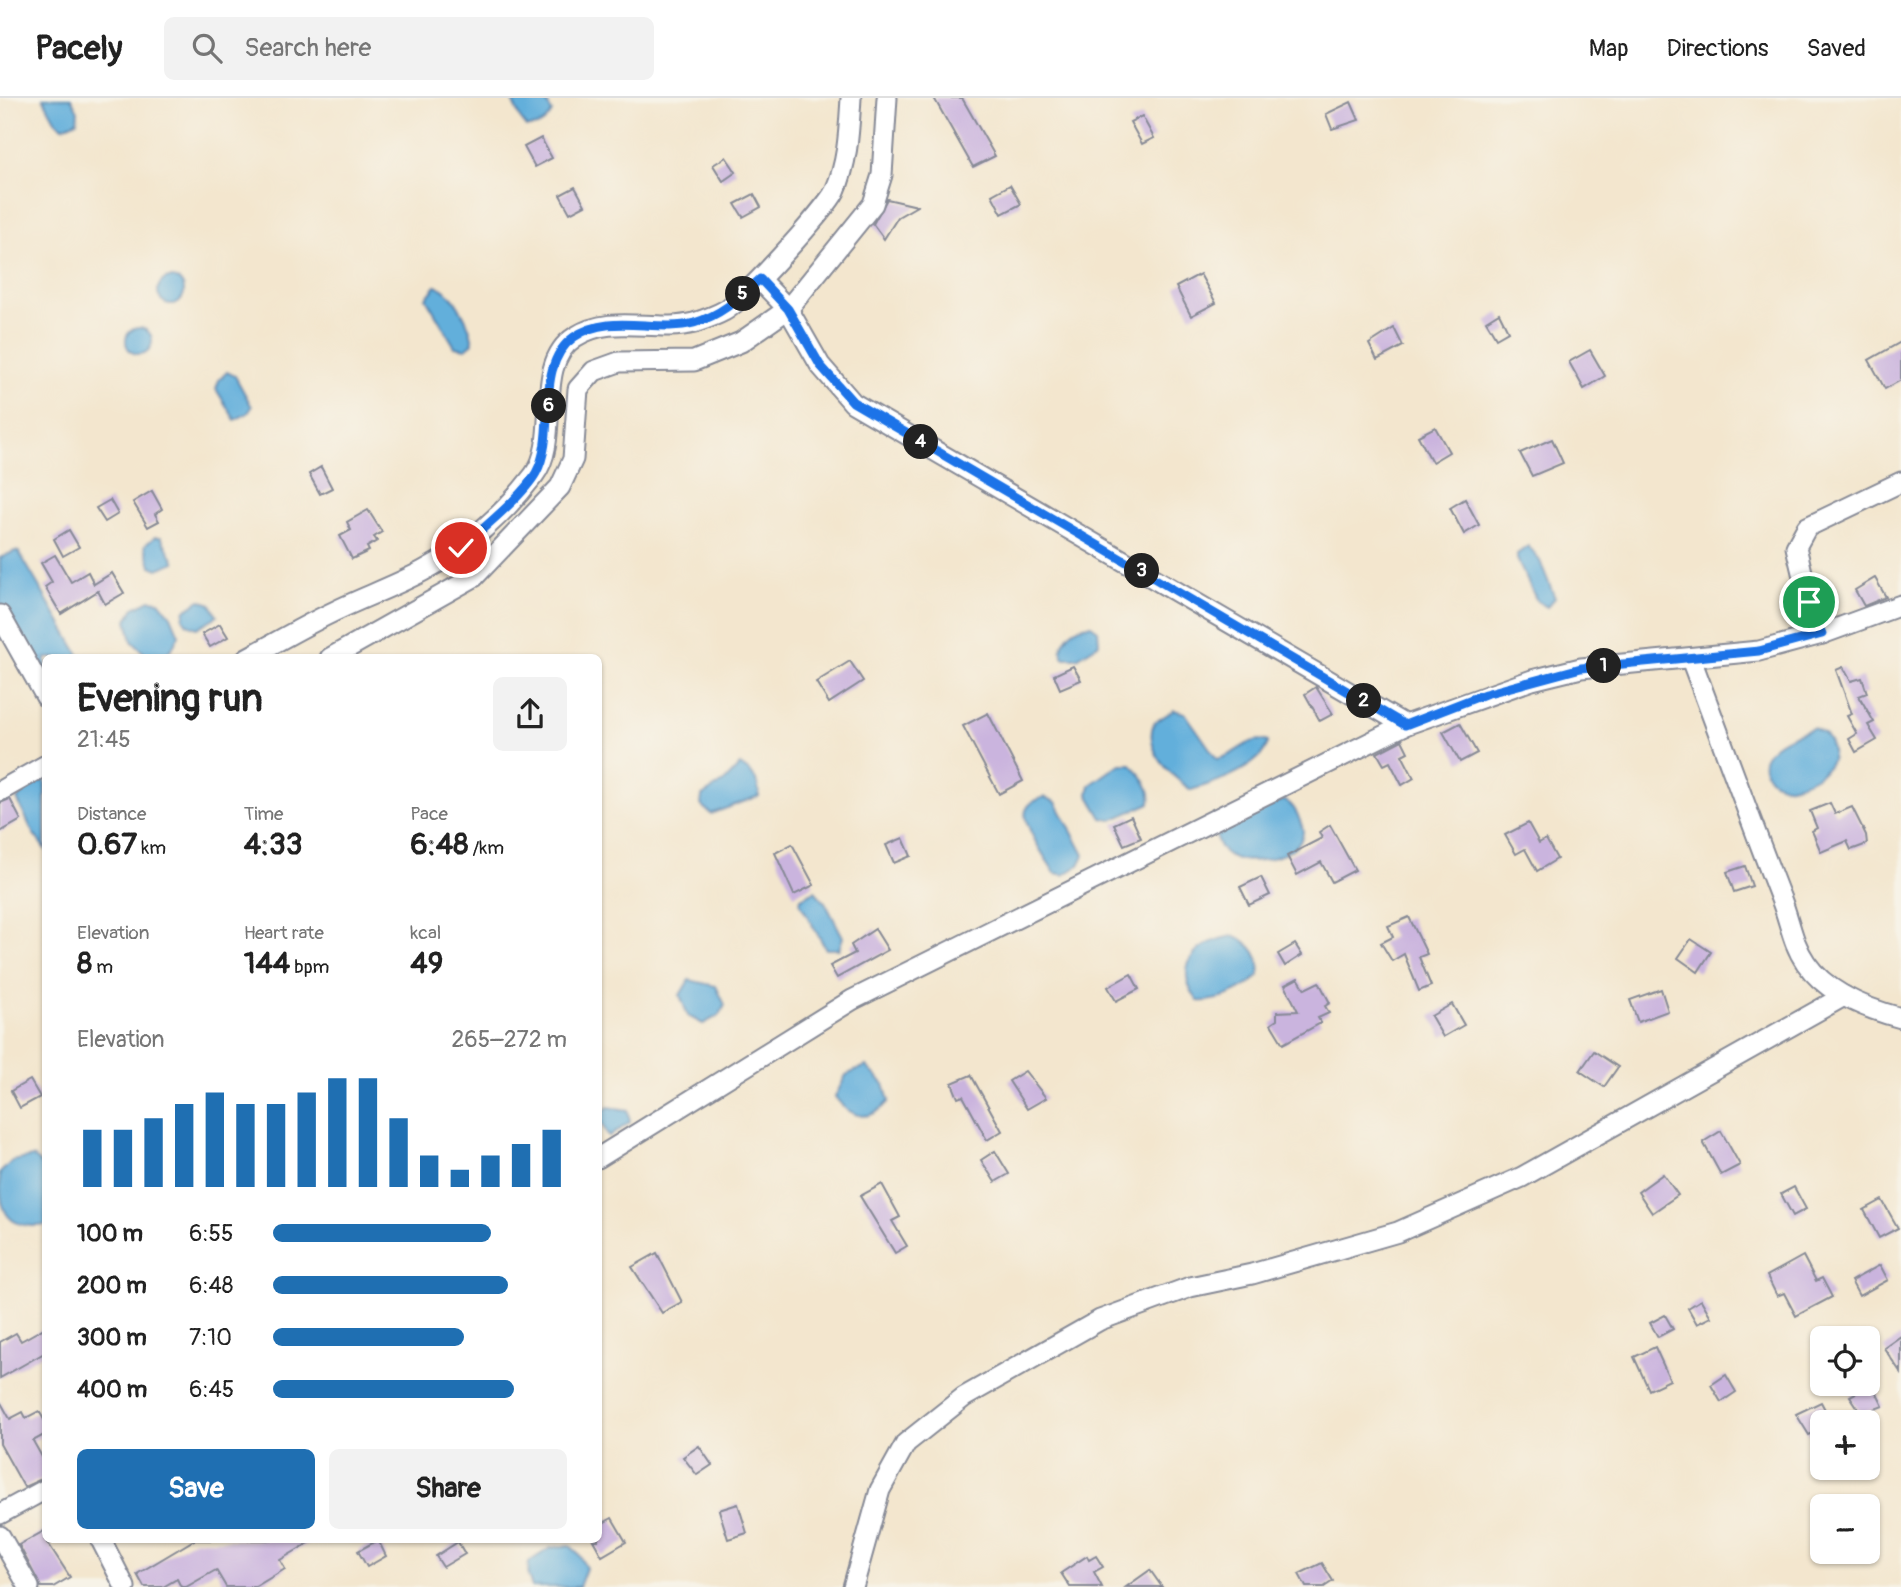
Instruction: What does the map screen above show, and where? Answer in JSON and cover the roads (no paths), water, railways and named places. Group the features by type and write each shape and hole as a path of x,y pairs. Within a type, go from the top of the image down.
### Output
{"street":[{"path":"254,654 330,613 422,572 461,548 507,505 536,472 548,432 550,387 558,357 573,337 604,324 692,323 725,311 760,279 834,194 846,159 851,98"},
{"path":"337,654 474,577 560,487 573,459 578,389 594,371 619,362 694,361 741,342 788,309 873,204 882,175 887,98"},
{"path":"760,279 788,309 820,365 853,402 1405,725"},
{"path":"1822,634 1809,602 1796,547 1807,527 1901,482"},
{"path":"602,1156 852,1000 1405,725 1485,694 1581,668 1759,651 1822,634 1901,605"},
{"path":"0,615 42,690"},
{"path":"1691,659 1754,835 1782,902 1794,942 1807,965 1844,996 1901,1018"},
{"path":"0,792 42,767"},
{"path":"853,1587 880,1490 906,1443 964,1396 1100,1320 1190,1287 1252,1274 1398,1232 1522,1177 1844,996"},
{"path":"0,1514 42,1491"},
{"path":"0,1536 29,1587"},
{"path":"103,1543 125,1587"}],"water":[{"path":"43,98 71,98 78,111 77,121 63,127 55,120"},
{"path":"511,98 544,98 552,112 542,123 527,127"},
{"path":"171,278 180,282 184,291 180,300 171,304 162,300 158,291 162,282"},
{"path":"436,286 449,295 465,318 473,343 466,349 455,347 426,298"},
{"path":"139,328 148,332 152,341 148,350 139,354 130,350 126,341 130,332"},
{"path":"227,372 235,376 252,407 248,413 235,420 216,389 219,380"},
{"path":"155,537 161,537 175,562 158,569 151,566 145,545"},
{"path":"1528,546 1540,561 1555,598 1547,607 1537,601 1517,559 1517,554"},
{"path":"15,551 19,552 79,654 42,654 42,684 0,607 0,558"},
{"path":"150,600 159,601 171,616 179,635 168,652 145,654 132,641 127,620 134,608"},
{"path":"200,600 211,604 217,616 197,628 187,624 183,618 185,610"},
{"path":"1091,625 1098,630 1099,644 1077,658 1064,658 1061,650 1068,636 1080,627"},
{"path":"1174,710 1185,713 1217,759 1254,741 1268,742 1264,751 1247,767 1224,779 1191,790 1168,770 1152,742 1154,723"},
{"path":"1813,728 1823,733 1829,741 1832,750 1828,765 1815,777 1799,784 1784,786 1773,781 1764,766 1766,755 1781,741"},
{"path":"1120,764 1131,764 1142,777 1150,792 1150,803 1112,820 1102,818 1088,794 1090,785"},
{"path":"740,765 754,778 759,796 711,814 701,805 702,796 725,781"},
{"path":"42,780 42,845 33,833 17,799 27,788"},
{"path":"1044,797 1056,802 1084,855 1079,865 1064,875 1055,873 1027,824 1027,807"},
{"path":"1284,800 1296,811 1303,829 1302,838 1292,849 1281,855 1254,861 1240,860 1228,855 1220,847 1216,834 1220,827"},
{"path":"815,891 825,902 843,937 839,949 826,949 800,903 801,898"},
{"path":"1235,936 1246,943 1257,957 1259,976 1231,994 1214,1000 1198,1001 1190,989 1187,977 1192,957 1209,943"},
{"path":"689,980 716,986 725,1005 720,1015 703,1024 688,1016 680,995"},
{"path":"866,1066 884,1084 889,1101 875,1113 861,1116 848,1110 835,1097 846,1075"},
{"path":"608,1107 628,1110 630,1122 609,1137 602,1124 602,1113"},
{"path":"33,1157 42,1165 42,1225 21,1224 7,1214 3,1206 0,1173 12,1161"},
{"path":"569,1545 578,1553 586,1568 579,1587 532,1587 528,1576 529,1562 550,1548"}]}
